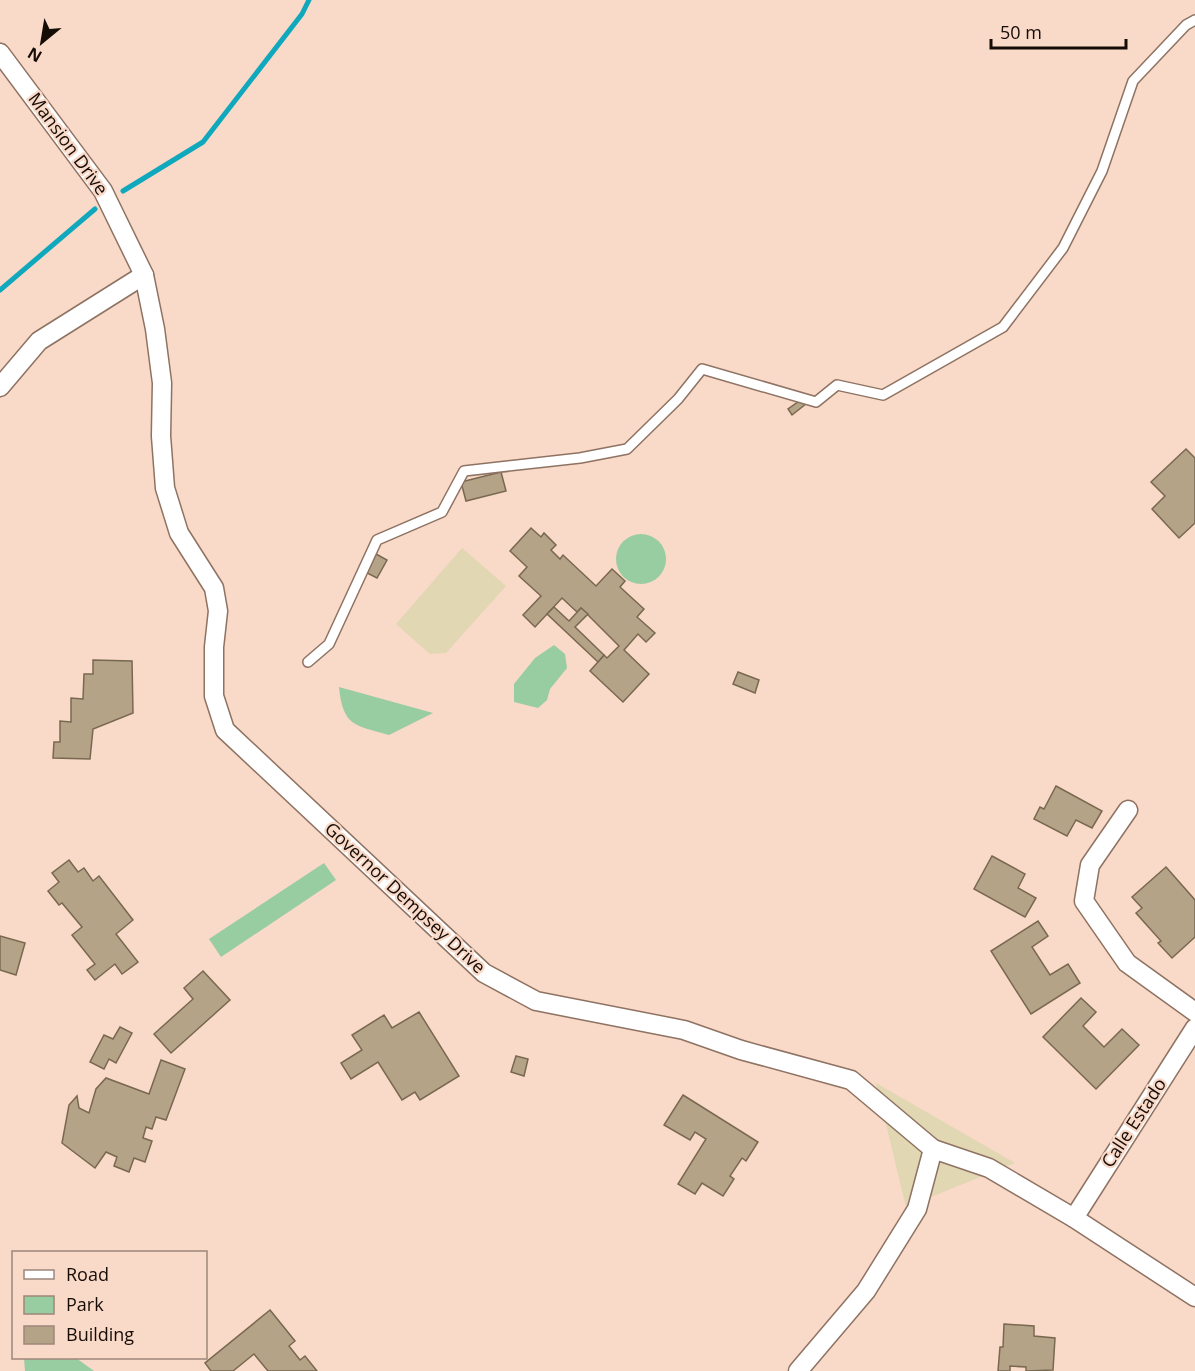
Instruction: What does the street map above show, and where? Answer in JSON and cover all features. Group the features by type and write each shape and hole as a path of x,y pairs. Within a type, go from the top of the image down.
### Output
{"street":[{"name":"Mansion Drive","path":"0,52 103,191 144,275 155,329 162,383 161,436 165,488"},
{"path":"0,387 39,341 144,275"},
{"name":"Governor Dempsey Drive","path":"165,488 179,533 214,588 218,611 214,647 214,696 225,730 484,973 536,1001 684,1030 741,1050 851,1080 933,1149"},
{"path":"1128,810 1090,865 1084,902 1127,963 1195,1012"},
{"name":"Calle Estado","path":"1074,1218 1195,1028"},
{"path":"798,1371 866,1291 917,1209 933,1149 989,1168 1074,1218 1195,1297"}],"lane":[{"path":"308,662 329,644 377,540 442,512 465,471 580,458 627,449 678,399 702,369 816,402 837,386 883,395 1003,327 1063,248 1102,171 1132,81 1186,25 1195,20"}],"green space":[{"path":"636,534 646,534 659,541 666,554 666,564 659,577 646,584 636,584 627,580 620,573 616,564 616,554 620,545 627,538"},
{"path":"554,645 565,654 567,668 550,689 547,700 538,708 514,702 514,684 535,658"},
{"path":"339,687 433,713 389,735 367,729 348,717 341,700"},
{"path":"324,863 336,880 221,957 209,939"},
{"path":"24,1359 77,1359 94,1371 25,1371"}],"sand":[{"path":"462,548 506,586 446,653 430,654 396,624"},
{"path":"876,1083 1015,1163 906,1207"}],"building":[{"path":"802,399 806,404 792,415 788,409"},
{"path":"1186,449 1195,458 1195,523 1179,538 1152,509 1165,496 1151,482"},
{"path":"501,472 506,491 466,501 461,482"},
{"path":"531,528 541,537 544,533 556,545 551,550 560,559 563,555 596,586 612,569 625,581 620,587 644,609 637,617 655,633 646,642 638,634 624,650 649,674 623,702 590,671 604,655 607,658 619,646 581,608 577,612 562,598 535,627 523,615 541,596 519,576 527,567 510,551"},
{"path":"376,554 387,560 377,578 367,573"},
{"path":"554,607 569,621 581,608 588,614 575,627 604,655 598,662 547,614"},
{"path":"93,660 132,661 133,713 93,729 90,759 53,758 54,742 60,742 60,721 71,722 71,698 83,699 84,674 93,674"},
{"path":"738,672 759,680 755,693 733,684"},
{"path":"1056,786 1102,811 1092,828 1076,820 1067,836 1034,819 1040,807 1044,809"},
{"path":"992,856 1025,874 1018,888 1036,898 1025,917 974,889"},
{"path":"69,860 78,872 84,868 93,881 99,876 133,920 116,934 138,962 122,974 115,964 95,980 87,970 95,964 72,935 82,927 62,903 59,905 48,891 59,882 52,873"},
{"path":"1166,867 1195,900 1195,937 1172,958 1158,943 1161,941 1136,913 1142,908 1132,897"},
{"path":"1038,921 1048,936 1032,947 1050,975 1068,964 1080,983 1031,1014 991,951"},
{"path":"0,936 25,943 16,975 0,970"},
{"path":"203,971 230,1000 171,1053 154,1034 193,999 184,988"},
{"path":"1081,998 1096,1012 1083,1026 1104,1047 1122,1029 1139,1045 1096,1089 1043,1037"},
{"path":"419,1012 459,1076 420,1100 415,1092 402,1100 378,1062 351,1079 341,1063 362,1050 352,1035 384,1015 392,1028"},
{"path":"120,1027 132,1033 116,1063 109,1059 104,1069 90,1062 104,1035 113,1039"},
{"path":"516,1056 528,1059 524,1076 511,1072"},
{"path":"161,1060 185,1069 166,1120 156,1117 152,1129 146,1127 143,1138 152,1141 145,1162 134,1158 129,1172 114,1166 117,1157 106,1152 95,1168 62,1143 69,1105 77,1096 79,1108 89,1113 96,1089 106,1078 149,1094"},
{"path":"683,1095 758,1142 746,1161 742,1158 730,1176 734,1179 723,1196 702,1183 695,1194 678,1184 706,1139 695,1132 690,1140 664,1125"},
{"path":"270,1310 295,1341 289,1346 300,1360 305,1356 317,1371 268,1371 254,1354 233,1371 211,1371 205,1363"},
{"path":"1004,1324 1034,1326 1034,1336 1055,1338 1053,1370 1026,1371 1026,1367 1010,1366 1010,1371 998,1371 1000,1347 1003,1347"}],"waterway":[{"path":"123,191 203,142 302,14 309,0"},
{"path":"0,290 95,209"}]}
